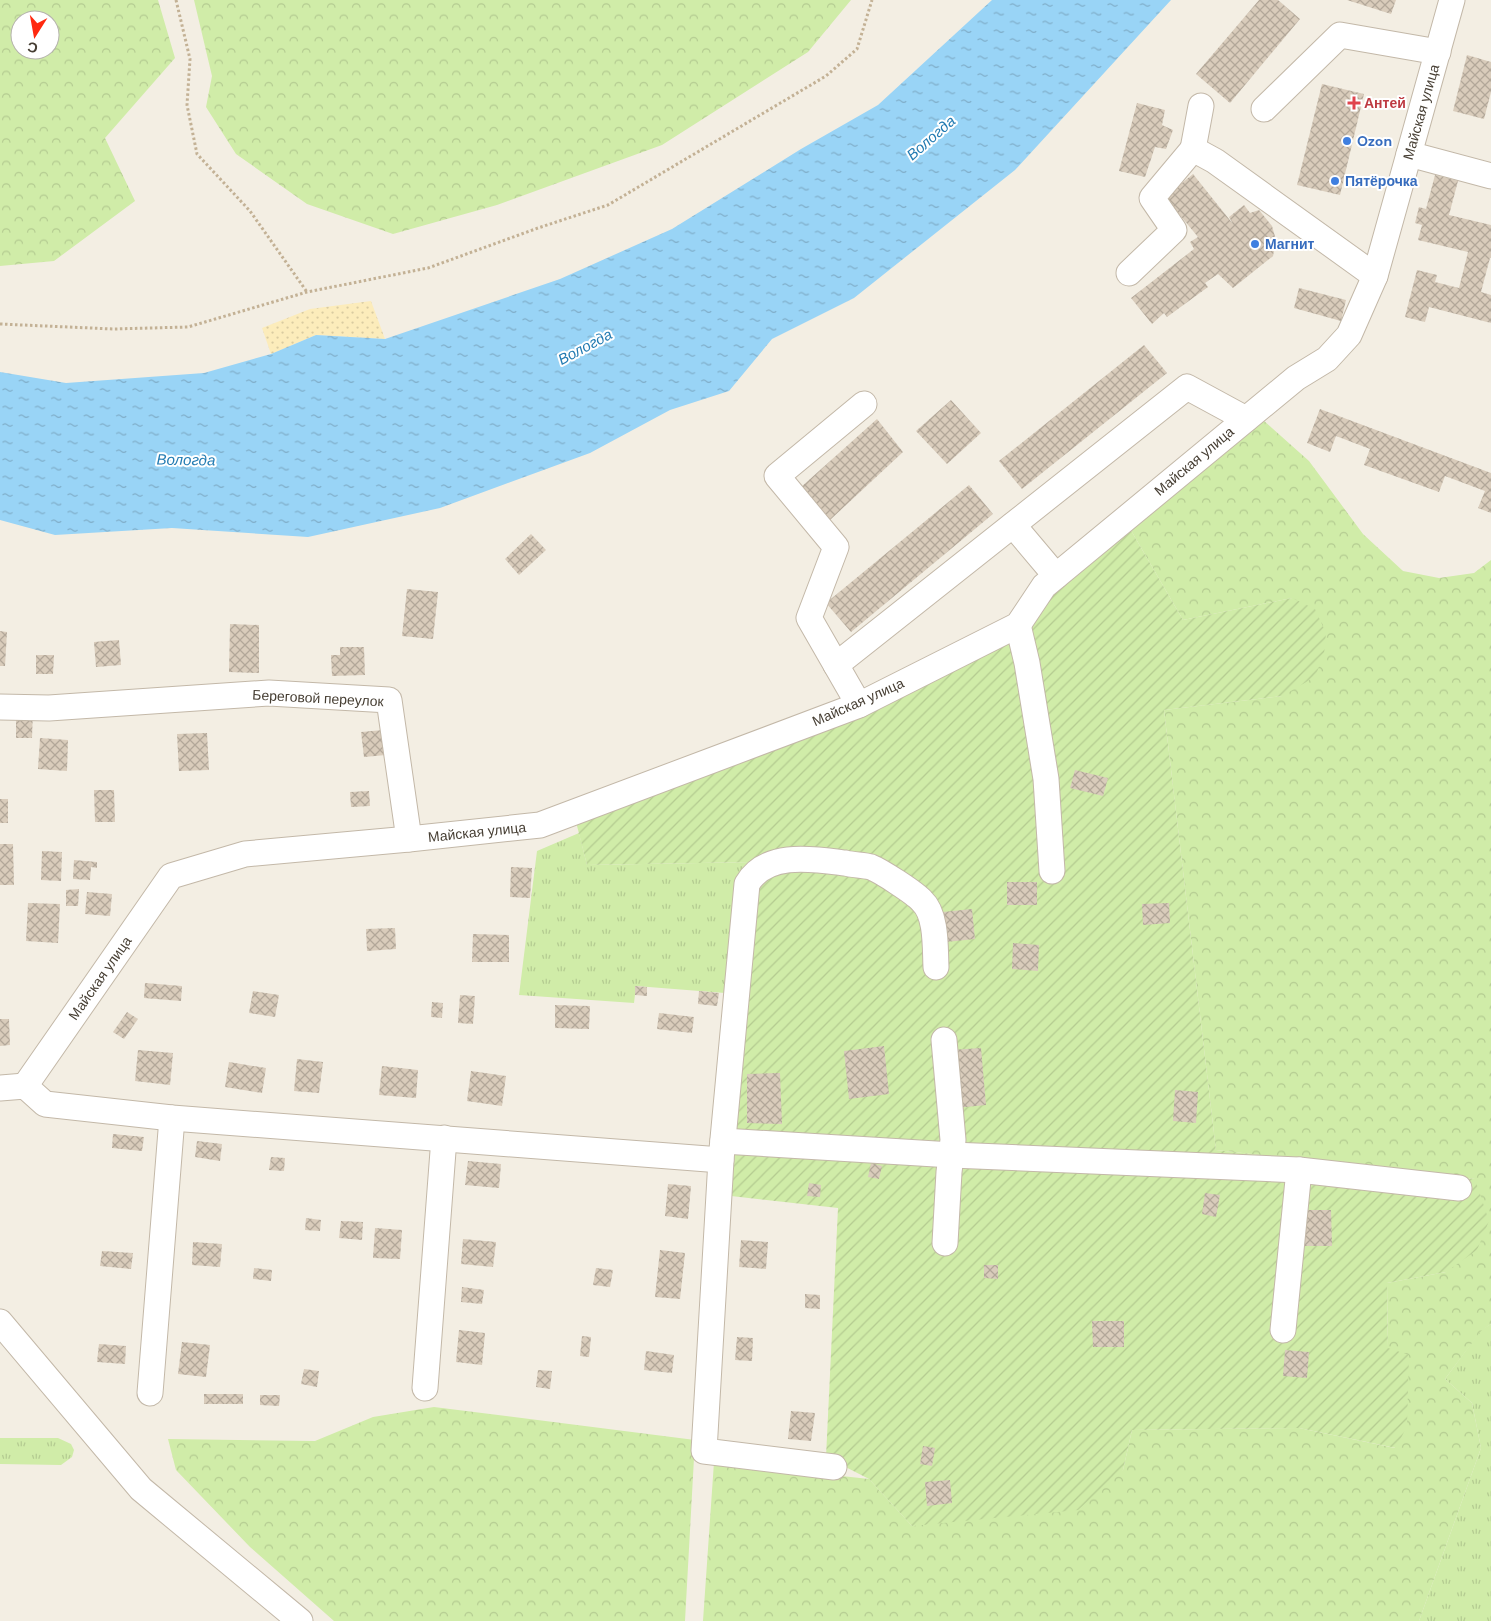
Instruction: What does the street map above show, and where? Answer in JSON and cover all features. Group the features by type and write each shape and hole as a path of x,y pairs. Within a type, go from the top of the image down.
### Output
{"street":[{"name":"Майская улица","path":"25,1086 171,876 245,854 540,825 859,705 1018,626 1044,586 1296,378 1327,359 1349,334 1376,276 1452,0"},
{"path":"1264,110 1340,35 1438,52"},
{"path":"1129,273 1174,230 1152,198 1193,149 1201,106"},
{"path":"1193,149 1215,161 1376,276"},
{"path":"1409,154 1491,176"},
{"path":"836,665 1187,388 1246,419"},
{"path":"859,705 809,618 836,547 777,476 864,404"},
{"path":"1013,525 1056,576"},
{"path":"1018,626 1027,662 1046,779 1052,870"},
{"name":"Береговой переулок","path":"0,707 49,708 269,693 390,700 409,839"},
{"path":"834,1467 704,1450 722,1150 747,884 752,875 760,868 784,861 812,858 872,868 923,902 933,922 936,967"},
{"path":"944,1040 953,1140 949,1172 945,1243"},
{"path":"0,1088 25,1086 45,1104 172,1118 444,1138 722,1150 952,1155 1299,1170 1459,1188"},
{"path":"150,1393 172,1118"},
{"path":"425,1388 444,1138"},
{"path":"1283,1330 1299,1170"},
{"path":"0,1322 141,1489 300,1621"}],"path":[{"path":"176,0 190,59 187,105 196,154 250,211 307,292"},
{"path":"0,324 113,329 188,327 307,292 428,268 608,205 826,76 857,49 872,0"}],"green space":[{"path":"0,0 158,0 175,58 105,138 135,201 54,261 0,266"},
{"path":"194,0 851,0 808,52 662,145 497,205 393,234 307,204 236,154 206,107 212,76"},
{"path":"1263,420 1309,461 1363,534 1403,571 1439,578 1474,573 1491,560 1491,1324 1481,1331 1445,1379 1472,1403 1481,1448 1419,1621 703,1621 714,1462 869,1479 912,1526 1123,1470 1132,1430 1299,1428 1395,1448 1388,1348 1387,1283 1446,1272 1475,1179 1216,1150 1164,710 1282,696 1292,598 1183,620 1129,527"},
{"path":"1129,527 1183,620 1292,598 1315,609 1326,633 1324,654 1315,677 1282,696 1164,710 1216,1150 1475,1179 1489,1221 1477,1250 1446,1272 1387,1283 1388,1348 1409,1355 1407,1426 1396,1448 1299,1428 1132,1430 1123,1470 1078,1510 912,1526 869,1479 826,1457 838,1208 731,1196 756,862 587,865 575,818 862,710 1051,591"},
{"path":"579,833 587,865 756,862 725,993 636,986 634,1003 519,995 537,851"},
{"path":"1491,1324 1491,1621 1419,1621 1481,1448 1472,1403 1445,1379 1481,1330"},
{"path":"434,1407 695,1440 685,1621 334,1621 250,1547 176,1470 168,1439 315,1441 373,1417"},
{"path":"0,1438 58,1438 71,1444 74,1450 72,1457 61,1465 0,1464"}],"sand":[{"path":"371,301 385,339 316,335 271,354 262,328 310,309"}],"water":[{"name":"Вологда","path":"992,0 1171,0 1015,170 854,298 772,339 729,391 670,410 590,453 440,508 308,537 172,528 55,535 0,520 0,372 66,383 204,373 271,354 316,335 385,339 560,279 672,229 801,149 878,105"}],"building":[{"path":"1259,0 1278,0 1300,19 1230,103 1196,74"},
{"path":"1347,0 1396,0 1391,14"},
{"path":"1467,55 1491,62 1491,92 1484,119 1453,111"},
{"path":"1322,84 1364,94 1340,195 1297,185"},
{"path":"1137,103 1165,110 1162,125 1173,130 1166,149 1155,147 1145,177 1119,171"},
{"path":"1193,174 1233,224 1229,217 1244,205 1250,213 1259,210 1272,226 1276,240 1273,256 1233,288 1218,274 1205,283 1208,287 1167,317 1164,313 1152,324 1131,298 1194,249 1190,242 1198,237 1165,197"},
{"path":"1435,175 1458,181 1449,215 1491,225 1491,258 1481,292 1491,295 1491,323 1429,307 1425,322 1405,317 1417,270 1437,275 1435,282 1459,288 1468,252 1418,240 1422,225 1415,223 1419,207 1426,209"},
{"path":"1299,288 1346,300 1341,321 1294,308"},
{"path":"1144,345 1167,373 1022,489 999,461"},
{"path":"951,400 981,433 947,464 916,431"},
{"path":"1320,409 1491,473 1491,513 1478,508 1485,491 1445,476 1439,492 1364,465 1370,449 1336,436 1330,452 1307,443"},
{"path":"877,419 903,452 830,520 800,488"},
{"path":"969,485 993,514 851,632 826,603"},
{"path":"531,534 546,550 519,575 505,559"},
{"path":"407,589 438,592 433,639 402,636"},
{"path":"230,624 259,625 259,673 229,672"},
{"path":"0,631 7,632 5,666 0,666"},
{"path":"119,640 121,665 96,667 94,642"},
{"path":"340,647 364,647 365,675 332,676 331,655 340,655"},
{"path":"36,655 54,655 53,674 36,674"},
{"path":"16,710 33,710 32,738 16,738"},
{"path":"383,730 386,755 364,757 361,732"},
{"path":"207,733 209,770 179,771 177,734"},
{"path":"40,738 68,740 67,771 38,769"},
{"path":"1075,770 1108,778 1103,796 1070,788"},
{"path":"94,790 114,790 115,822 95,822"},
{"path":"369,791 370,806 351,807 350,792"},
{"path":"0,799 8,799 8,823 0,823"},
{"path":"0,844 13,844 14,885 0,885"},
{"path":"42,851 62,852 61,881 41,880"},
{"path":"74,860 97,862 97,868 91,867 90,880 73,879"},
{"path":"511,867 532,868 530,898 510,897"},
{"path":"1007,882 1037,882 1037,905 1007,905"},
{"path":"79,889 78,906 66,906 66,890"},
{"path":"87,892 112,894 110,916 85,914"},
{"path":"28,903 60,904 58,943 26,941"},
{"path":"1169,903 1170,923 1143,925 1142,904"},
{"path":"972,909 975,939 946,942 943,912"},
{"path":"395,928 396,949 367,951 366,929"},
{"path":"473,934 509,935 509,962 472,962"},
{"path":"1013,943 1039,945 1038,971 1012,969"},
{"path":"145,983 182,986 181,1001 144,998"},
{"path":"635,986 647,987 647,996 635,995"},
{"path":"253,991 279,995 275,1017 249,1013"},
{"path":"699,991 719,993 717,1006 698,1004"},
{"path":"460,995 475,996 473,1024 458,1023"},
{"path":"432,1002 443,1003 442,1018 431,1017"},
{"path":"555,1005 590,1006 589,1029 555,1028"},
{"path":"127,1012 138,1019 124,1039 113,1032"},
{"path":"659,1013 694,1017 692,1033 657,1029"},
{"path":"0,1019 9,1019 10,1045 0,1046"},
{"path":"884,1046 889,1094 849,1099 844,1051"},
{"path":"981,1048 986,1105 956,1108 951,1050"},
{"path":"138,1050 173,1053 170,1085 135,1081"},
{"path":"297,1059 323,1062 319,1093 294,1091"},
{"path":"229,1062 266,1068 262,1093 225,1087"},
{"path":"382,1066 418,1070 416,1098 379,1095"},
{"path":"471,1071 506,1076 502,1106 467,1101"},
{"path":"780,1073 782,1124 747,1123 747,1074"},
{"path":"1175,1090 1198,1092 1196,1123 1173,1121"},
{"path":"113,1134 144,1137 142,1151 112,1148"},
{"path":"197,1141 222,1144 220,1161 195,1157"},
{"path":"271,1157 285,1158 284,1171 269,1170"},
{"path":"468,1161 501,1164 499,1188 465,1185"},
{"path":"871,1163 882,1166 879,1179 868,1177"},
{"path":"809,1183 821,1185 820,1197 807,1196"},
{"path":"668,1184 691,1186 688,1219 665,1216"},
{"path":"1205,1193 1220,1195 1216,1217 1202,1214"},
{"path":"1304,1210 1331,1210 1332,1246 1304,1246"},
{"path":"306,1218 321,1220 320,1231 305,1230"},
{"path":"341,1221 363,1222 362,1240 339,1238"},
{"path":"375,1228 402,1230 400,1259 373,1258"},
{"path":"463,1239 496,1242 493,1267 461,1264"},
{"path":"741,1240 768,1242 766,1269 739,1267"},
{"path":"193,1242 222,1244 220,1267 192,1265"},
{"path":"660,1250 685,1253 680,1299 655,1297"},
{"path":"102,1251 133,1253 131,1269 100,1266"},
{"path":"984,1265 998,1265 998,1279 984,1278"},
{"path":"254,1268 272,1270 271,1281 253,1279"},
{"path":"596,1268 613,1270 610,1287 593,1285"},
{"path":"462,1287 484,1290 482,1304 461,1302"},
{"path":"805,1294 820,1295 820,1309 805,1308"},
{"path":"1092,1321 1124,1321 1124,1347 1093,1347"},
{"path":"459,1330 485,1333 482,1365 456,1362"},
{"path":"582,1336 591,1337 589,1357 580,1356"},
{"path":"737,1337 753,1338 752,1361 735,1360"},
{"path":"182,1342 210,1345 206,1377 178,1374"},
{"path":"99,1344 126,1346 125,1364 97,1362"},
{"path":"1285,1350 1309,1352 1307,1378 1283,1376"},
{"path":"646,1351 674,1355 672,1373 644,1370"},
{"path":"304,1369 319,1371 317,1387 301,1384"},
{"path":"538,1370 552,1371 550,1389 536,1387"},
{"path":"204,1394 243,1394 243,1404 204,1404"},
{"path":"260,1395 280,1395 279,1406 260,1405"},
{"path":"791,1411 815,1413 811,1441 788,1439"},
{"path":"923,1446 935,1448 932,1466 920,1464"},
{"path":"950,1480 952,1503 927,1506 925,1482"}],"place":[{"name":"Антей","path":"1354,103"},
{"name":"Ozon","path":"1347,141"},
{"name":"Пятёрочка","path":"1335,181"},
{"name":"Магнит","path":"1255,244"}]}
